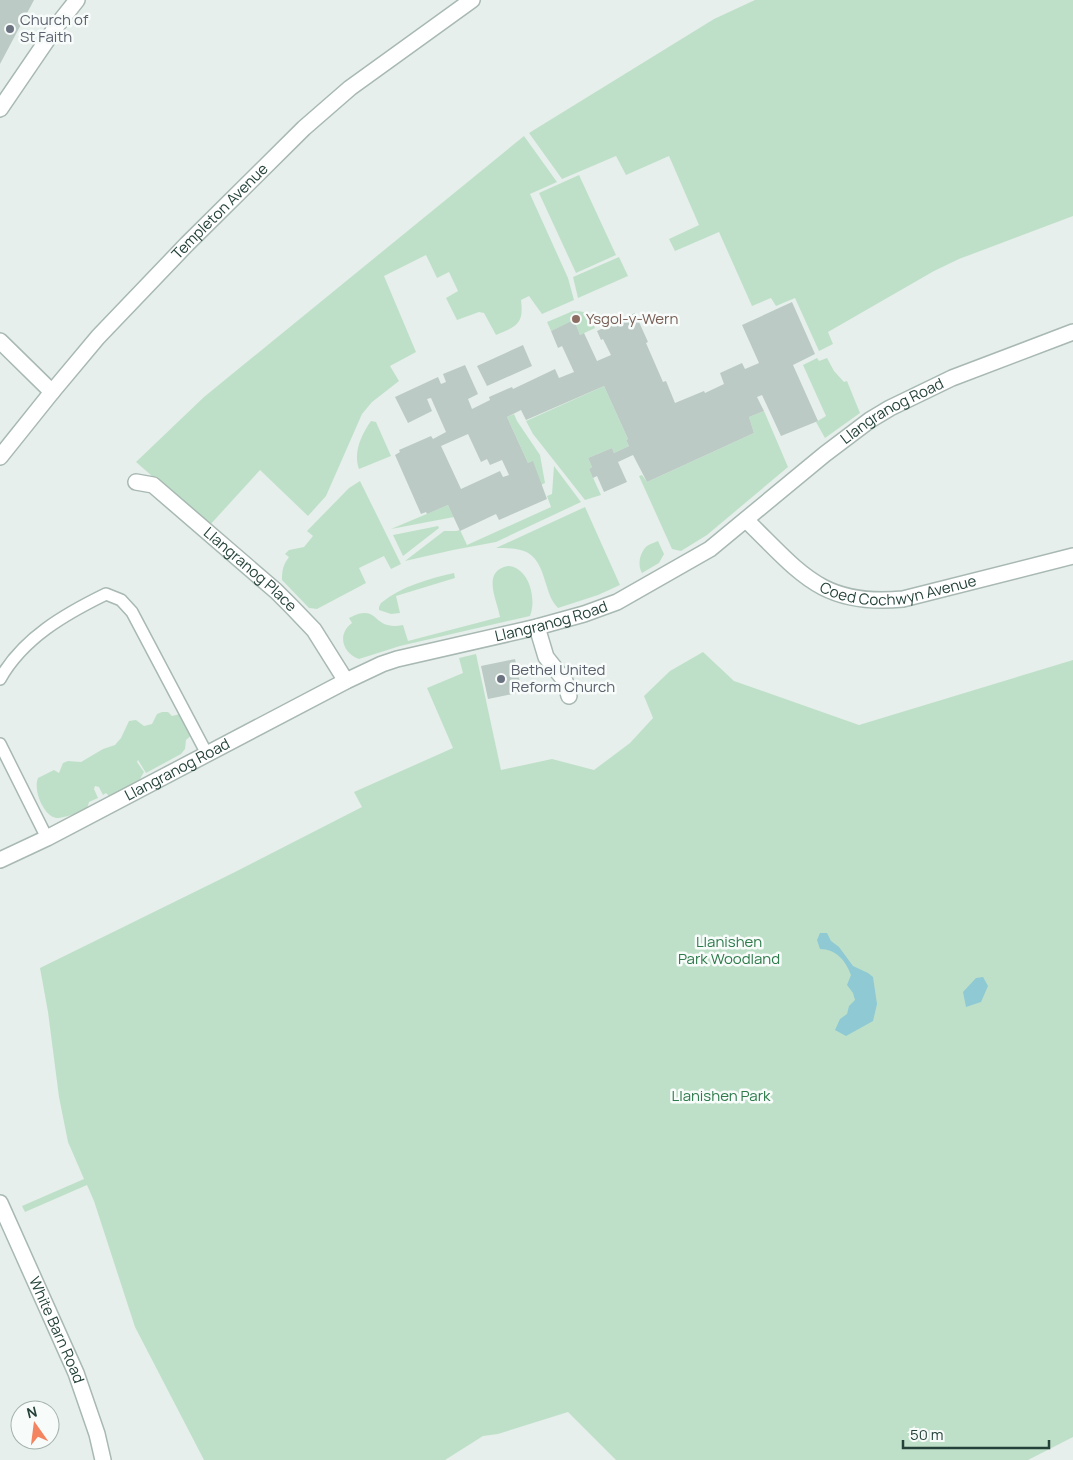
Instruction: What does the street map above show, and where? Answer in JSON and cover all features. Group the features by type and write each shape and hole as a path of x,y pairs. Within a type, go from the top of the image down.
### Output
{"street":[{"path":"0,109 58,24 77,0"},
{"name":"Templeton Avenue","path":"0,457 98,337 180,251 304,128 350,88 472,0"},
{"name":"Llangranog Road","path":"0,860 47,838 346,681 382,664 537,627 584,614 616,602 710,550 825,454 870,420 890,408 952,378 1073,332"},
{"path":"0,341 52,392"},
{"name":"Llangranog Place","path":"136,482 153,485 276,591 314,630 346,681"},
{"name":"Coed Cochwyn Avenue","path":"746,520 805,577 834,593 863,600 884,601 903,599 1073,556"},
{"path":"537,627 546,658 565,681 570,696"},
{"name":"White Barn Road","path":"0,1203 76,1373 97,1434 103,1460"}],"lane":[{"path":"0,679 7,667 29,642 68,614 106,594 121,600 132,612 207,754"},
{"path":"0,744 47,838"}],"green space":[{"path":"755,0 1073,0 1073,216 959,259 934,271 828,332 833,344 819,351 795,298 776,306 771,298 752,306 719,232 675,251 669,239 699,225 669,156 626,175 616,156 562,179 529,133 714,19"},
{"path":"524,136 557,182 530,194 568,278 574,300 542,314 529,296 521,300 522,308 518,323 496,335 484,313 479,312 457,320 446,298 458,291 449,272 437,278 426,255 384,276 416,352 390,366 399,381 372,402 362,414 326,496 308,516 260,470 209,526 136,462 204,397"},
{"path":"579,175 616,255 576,273 539,193"},
{"path":"619,257 628,276 578,298 573,277"},
{"path":"573,311 585,313 595,328 580,335 574,321 551,331 547,322"},
{"path":"817,358 819,361 827,358 834,371 844,382 847,381 860,413 825,438 816,422 826,416 803,365"},
{"path":"604,386 628,439 626,440 629,446 614,453 612,448 588,458 592,467 589,469 601,495 585,500 533,434 526,421"},
{"path":"764,411 788,467 707,535 681,551 672,549 639,476 642,475 647,482 754,433 749,417"},
{"path":"514,414 540,455 545,483 541,485 533,462 528,463 507,417"},
{"path":"371,421 376,422 391,456 359,469 357,457 359,444"},
{"path":"554,466 581,502 496,542 405,561 444,531 460,530 467,545 551,507 547,496 552,494"},
{"path":"360,481 401,564 391,569 384,556 359,568 366,583 317,609 309,608 282,580 283,568 289,557 285,554 289,550 304,547 313,536 307,531 349,488"},
{"path":"448,505 454,517 391,529"},
{"path":"585,507 620,585 598,595 558,608 550,597 539,565 530,554 516,549 496,548"},
{"path":"438,526 439,528 403,556 393,535"},
{"path":"658,541 664,554 659,563 642,573 640,570 640,559 643,552 647,546"},
{"path":"508,566 521,572 530,585 532,609 530,616 400,646 359,659 345,648 344,632 352,623 349,618 364,613 369,613 388,625 403,625 408,641 500,617 494,595 493,580 495,574 500,569"},
{"path":"454,573 455,578 396,596 400,613 391,614 379,610 381,603 406,588"},
{"name":"Llanishen Park","path":"703,652 734,681 859,725 1073,660 1073,1437 1028,1460 616,1460 568,1412 498,1434 483,1436 445,1460 204,1460 135,1327 94,1201 87,1185 25,1212 22,1206 84,1179 68,1142 59,1097 48,1012 40,968 362,807 354,792 453,748 427,688 463,673 459,658 476,654 501,770 552,759 594,770 630,743 653,718 644,696 670,671"},
{"path":"168,712 172,716 184,713 194,733 186,740 185,749 181,754 146,773 138,760 137,762 144,772 137,784 110,797 106,793 103,795 99,787 95,786 94,789 98,798 89,802 87,809 59,818 51,816 47,812 38,795 38,778 54,770 59,773 63,763 68,761 81,762 103,749 115,745 121,738 129,721 136,720 144,726 152,724 157,714"}],"water":[{"path":"820,933 827,933 831,941 839,947 853,966 873,977 877,1004 873,1021 846,1036 835,1030 840,1019 847,1014 849,1006 855,1000 853,993 847,985 851,975 840,957 831,951 820,949 817,940"},
{"path":"983,977 988,986 981,1002 966,1007 963,992 976,978"}],"building":[{"name":"Church of St Faith","path":"0,0 34,0 0,64"},
{"path":"792,302 815,354 793,365 818,421 781,436 762,395 757,397 764,411 749,417 754,433 647,482 633,455 618,462 627,482 604,492 597,476 593,478 589,469 592,467 588,458 612,448 614,453 629,446 626,440 628,439 604,386 526,420 521,410 507,417 528,463 533,461 547,499 499,520 496,514 460,531 448,505 427,514 426,512 421,514 395,455 400,452 399,450 431,436 433,439 446,432 431,398 427,399 432,411 408,423 395,397 438,377 441,384 446,382 443,374 465,365 478,394 468,399 472,409 490,400 489,397 512,387 513,389 555,369 559,378 574,372 562,346 558,348 551,331 574,320 580,335 584,333 597,361 611,355 597,331 635,313 663,382 666,381 675,403 704,391 705,393 724,384 720,373 742,363 745,369 759,363 742,325","holes":["468,434 481,462 487,459 490,465 502,460 509,475 503,477 500,471 461,489 441,446"]},
{"path":"523,345 532,366 487,386 477,366"},
{"name":"Bethel United Reform Church","path":"515,659 522,692 488,699 481,666"}],"place":[{"name":"Church of St Faith","path":"10,29"},
{"name":"Ysgol-y-Wern","path":"576,319"},
{"name":"Bethel United Reform Church","path":"501,679"}],"park label":[{"name":"Llanishen Park Woodland","path":"729,950"}]}
